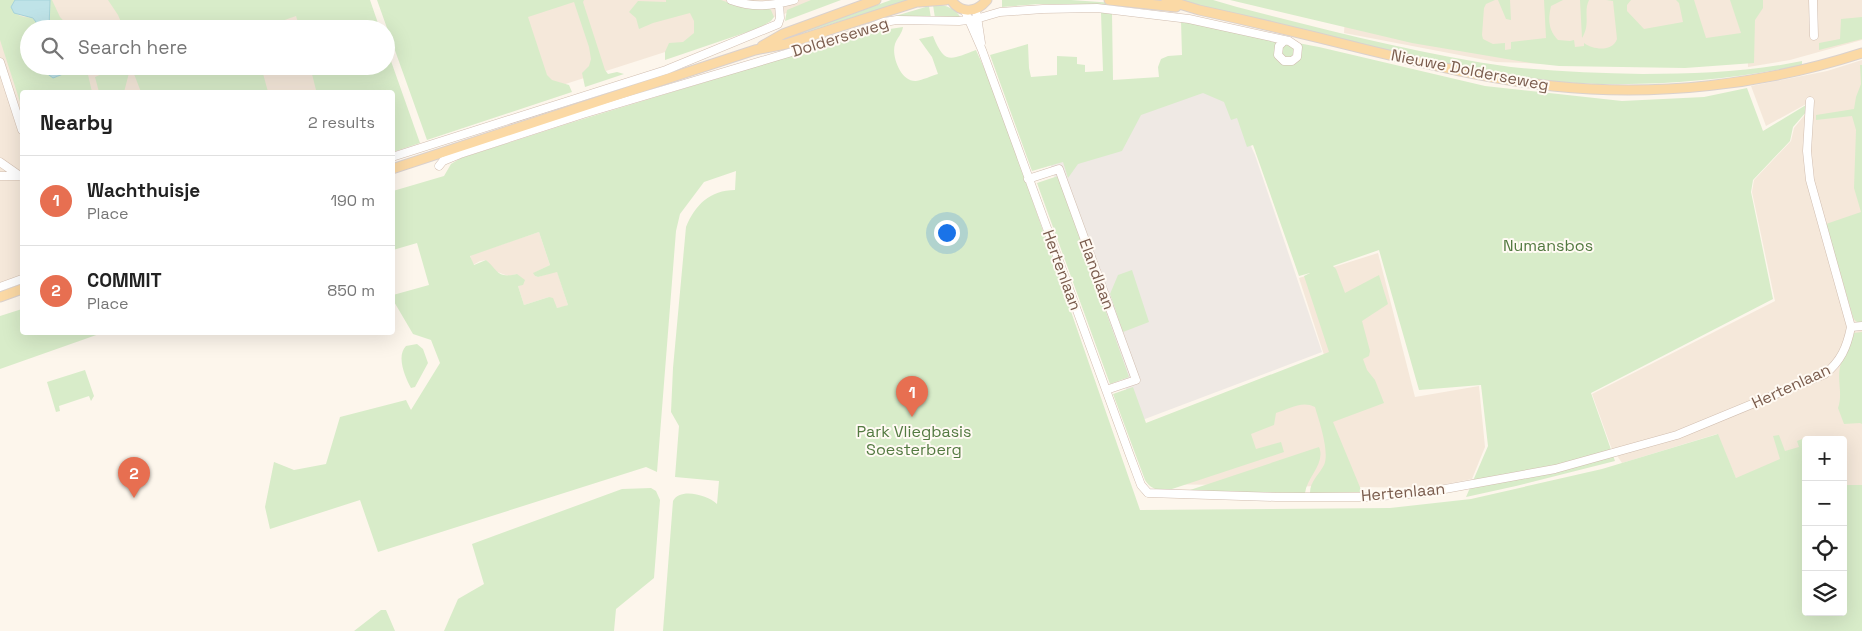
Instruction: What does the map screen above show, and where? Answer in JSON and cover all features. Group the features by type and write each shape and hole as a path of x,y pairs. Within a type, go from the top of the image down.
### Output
{"main road":[{"name":"Dolderseweg","path":"755,50 784,34 876,0"},
{"name":"Dolderseweg","path":"395,168 755,50 786,44 921,1 946,0"},
{"path":"951,0 959,9 965,11 979,8"},
{"path":"958,0 966,5 979,8"},
{"name":"Nieuwe Dolderseweg","path":"1109,0 1199,10"},
{"name":"Nieuwe Dolderseweg","path":"1166,0 1199,10 1427,64 1512,80 1588,88 1668,88 1728,84 1807,68 1862,53"},
{"path":"0,297 20,290"}],"street":[{"path":"731,0 743,5 755,6 779,4 794,0"},
{"path":"1813,0 1814,36"},
{"name":"Dolderseweg","path":"395,156 666,70 778,24 780,18 779,4"},
{"name":"Dolderseweg","path":"439,166 443,161 460,154 583,114 856,33 884,22 897,20 979,8 1000,12 1098,8 1189,18 1284,41"},
{"name":"Hertenlaan","path":"979,8 982,50 1141,485 1148,493 1276,497 1367,497 1424,493 1555,469 1677,435 1825,374 1837,365 1845,350 1851,327"},
{"path":"0,62 20,124"},
{"path":"1810,101 1807,151 1810,180 1851,327 1862,326"},
{"path":"0,162 20,175"},
{"name":"Elandlaan","path":"1028,178 1059,169 1136,380 1106,390"},
{"path":"0,176 20,176"},
{"path":"0,287 20,281"}],"shaded area":[{"path":"0,0 297,0 303,20 20,20 20,75 319,75 323,90 20,90 20,283 0,289"},
{"path":"508,0 827,0 553,88"},
{"path":"1346,0 1862,0 1862,40 1790,60 1748,67 1747,37 1550,64 1496,62 1344,33"},
{"path":"1862,60 1862,485 1847,485 1847,436 1802,436 1802,487 1745,499 1717,434 1622,463 1611,447 1592,394 1775,301 1752,192 1754,180 1791,141 1794,128 1808,111 1808,103 1766,126 1751,86 1827,71"},
{"path":"1203,91 1230,100 1255,155 1322,352 1137,422 1045,149"},
{"path":"539,232 550,265 534,273 538,277 557,271 568,305 563,307 557,308 549,297 524,305 518,286 517,274 508,276 495,271 486,260 473,265 470,255"},
{"path":"1378,253 1415,397 1479,386 1485,447 1472,479 1426,488 1156,484 1325,358 1299,278"}],"green space":[{"path":"0,0 15,0 11,7 15,12 21,16 36,20 20,20 20,75 52,75 57,77 60,75 88,75 92,90 20,90 20,102 0,40"},
{"path":"50,0 52,0 63,20 49,20"},
{"path":"108,0 370,0 377,20 297,20 296,16 285,20 120,20"},
{"path":"377,0 584,0 583,2 605,70 608,74 617,72 624,74 585,87 582,73 589,66 591,59 589,47 574,2 528,17 547,75 552,80 569,85 572,92 427,140 395,50 395,20 384,20"},
{"path":"666,0 721,0 732,4 767,8 771,10 774,17 759,28 665,60 665,52 669,43 683,42 694,33 694,21 690,13 653,23 639,29 636,18 629,12 638,1 666,2"},
{"path":"811,0 841,0 785,21 787,10"},
{"path":"891,0 909,0 783,39"},
{"path":"1002,0 1071,0 1114,3 1111,5 1039,4 1002,7"},
{"path":"1177,0 1213,0 1373,41 1476,62 1511,67 1577,72 1663,74 1743,70 1802,61 1802,65 1736,76 1669,83 1602,84 1535,80 1449,65"},
{"path":"1230,0 1495,0 1486,4 1484,8 1482,35 1483,39 1493,44 1505,43 1505,50 1511,49 1511,42 1546,38 1544,0 1563,0 1551,6 1549,15 1551,28 1558,40 1574,40 1575,47 1584,46 1584,43 1602,49 1611,46 1617,39 1613,1 1606,0 1631,0 1627,5 1627,11 1644,29 1683,22 1679,3 1676,0 1694,0 1706,38 1741,33 1730,0 1763,0 1763,8 1755,20 1754,63 1685,68 1559,66 1531,63 1412,43"},
{"path":"1498,0 1510,0 1511,20 1506,19"},
{"path":"1580,0 1589,0 1587,5 1587,23 1582,38"},
{"path":"933,5 949,7 961,18 935,18"},
{"path":"929,6 931,18 892,17"},
{"name":"Numansbos","path":"1101,13 1112,13 1113,80 1159,77 1158,67 1161,59 1168,56 1182,55 1181,21 1319,47 1485,86 1622,101 1704,97 1747,88 1763,131 1806,105 1807,111 1793,127 1790,141 1753,180 1751,192 1773,299 1591,393 1615,461 1466,497 1488,446 1481,385 1419,390 1379,250 1333,266 1336,269 1345,293 1379,275 1388,304 1362,321 1370,351 1369,356 1363,359 1367,370 1375,380 1384,403 1333,422 1362,492 1310,493 1313,482 1324,465 1326,452 1315,407 1305,404 1276,413 1274,425 1251,434 1256,449 1281,442 1284,452 1172,489 1160,490 1153,488 1145,480 1113,394 1133,387 1146,423 1329,352 1304,276 1310,273 1299,276 1253,145 1247,147 1237,118 1231,120 1224,102 1203,93 1141,115 1122,151 1078,164 1068,178 1063,162 1032,171 990,55 1028,44 1031,77 1057,75 1057,56 1077,57 1077,64 1085,65 1085,72 1103,71"},
{"path":"1862,17 1862,39 1819,50 1819,43 1840,39 1841,19"},
{"name":"Park Vliegbasis Soesterberg","path":"903,27 895,44 894,55 902,73 911,80 916,81 938,74 932,57 919,39 933,36 941,52 950,58 976,50 994,90 1140,510 1390,508 1471,499 1602,469 1718,434 1736,478 1780,459 1773,436 1779,435 1785,451 1799,447 1797,441 1802,439 1802,616 1847,616 1847,485 1862,485 1862,631 663,631 673,501 682,494 688,493 701,495 717,504 719,481 675,477 679,426 671,412 673,368 686,227 694,212 704,200 718,193 735,190 736,171 704,182 680,214 676,231 657,472 646,467 378,552 360,500 270,529 265,507 274,462 294,470 326,464 340,417 406,400 411,410 440,363 431,340 413,334 395,303 395,294 429,285 417,243 395,249 395,190 444,176 451,164 461,158 870,32","holes":["539,232 550,265 533,273 538,277 557,272 568,305 557,308 553,298 549,297 524,305 518,286 523,285 525,280 517,274 505,275 498,273 486,260 474,265 470,256"]},
{"path":"1860,65 1862,65 1862,323 1856,322 1853,317 1826,224 1861,212 1854,188 1856,130 1852,116 1816,120 1816,115 1854,109 1861,84"},
{"path":"395,72 420,143 395,151 395,90 316,90 312,75 395,75"},
{"path":"100,75 128,75 125,90 98,90 95,77"},
{"path":"134,75 263,75 267,90 140,90"},
{"path":"1058,176 1129,377 1110,384 1037,183"},
{"path":"1132,270 1149,322 1123,332 1110,294 1118,275"},
{"path":"20,310 20,335 96,335 0,369 0,316"},
{"path":"1862,332 1862,424 1844,424 1838,408 1840,398 1840,367 1854,333"},
{"path":"417,344 423,349 428,363 415,387 411,388 404,373 402,355 406,346"},
{"path":"85,370 94,396 91,401 89,396 59,406 60,411 56,412 47,382"},
{"path":"1319,447 1320,459 1306,487 1305,493 1187,491"},
{"path":"651,488 656,491 660,500 654,578 616,609 614,631 444,631 458,599 484,584 472,544 622,489"},
{"path":"381,610 386,610 395,631 354,631"}],"water":[{"path":"15,0 50,0 49,20 34,20 14,13 11,7"},
{"path":"49,75 60,75 53,78"}],"place":[{"name":"Wachthuisje","path":"912,417"},
{"name":"COMMIT","path":"134,498"}]}
